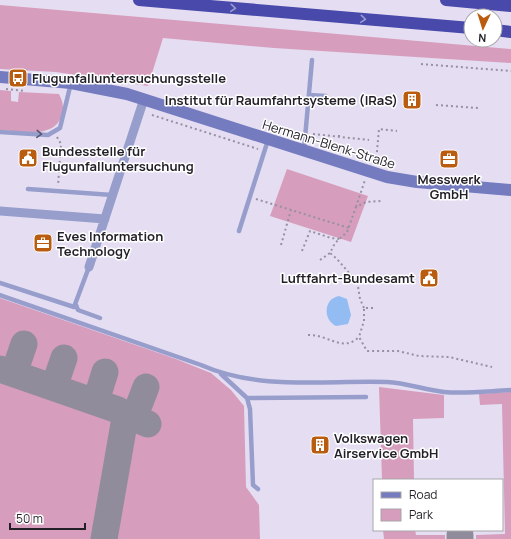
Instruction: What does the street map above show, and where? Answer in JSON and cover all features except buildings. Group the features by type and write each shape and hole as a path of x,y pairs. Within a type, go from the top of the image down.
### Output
{"highway":[{"path":"139,0 463,27"},
{"path":"446,0 511,6"}],"street":[{"name":"Hermann-Blenk-Straße","path":"0,77 71,84 117,91 304,151 371,166 417,182 511,190"},
{"path":"89,267 144,99"},
{"path":"0,211 105,219"}],"lane":[{"path":"304,151 312,60"},
{"path":"0,132 48,135 55,132 60,128 71,84"},
{"path":"309,95 326,96"},
{"path":"239,231 268,140"},
{"path":"28,189 112,195"},
{"path":"89,267 76,305 78,310 100,318"},
{"path":"0,283 70,307 76,305"},
{"path":"0,295 201,365 221,374 259,381 389,382 444,392 511,390"},
{"path":"221,374 247,398 250,409 253,485 258,489"},
{"path":"247,398 366,397"}],"path":[{"path":"421,64 511,71"},
{"path":"0,89 19,91"},
{"path":"436,105 478,108"},
{"path":"320,260 330,253 335,243 342,239 349,228 371,166 379,130 397,130"},
{"path":"55,132 61,144 58,191"},
{"path":"306,133 369,140"},
{"path":"371,166 380,164"},
{"path":"250,197 349,228"},
{"path":"356,207 366,202 381,201"},
{"path":"281,245 291,210"},
{"path":"302,252 310,231 331,238 342,239"},
{"path":"308,335 352,343 359,337 364,321 364,308 360,299 357,280 344,269 340,262 330,253"},
{"path":"364,308 373,308"},
{"path":"359,337 367,351 398,351 419,356 449,357 492,367"}],"green space":[{"path":"0,5 463,45 463,48 511,49 511,63 274,48 163,38 148,86 56,72 0,69"},
{"path":"0,90 11,91 11,101 18,102 19,92 59,94 63,104 62,115 58,123 52,128 44,131 26,132 0,130"},
{"path":"287,169 368,196 351,242 270,216"},
{"path":"0,298 176,359 211,373 231,390 244,406 246,487 259,505 260,539 0,539"},
{"path":"379,387 444,395 444,418 413,419 414,479 382,479"},
{"path":"511,392 511,539 476,539 476,535 505,534 502,404 480,405 479,394"},
{"path":"383,531 415,531 416,535 445,535 445,539 384,539"}],"water":[{"path":"339,296 347,299 351,315 348,324 336,326 329,319 327,310 330,301"}],"taxiway":[{"path":"14,373 24,344"},
{"path":"54,387 64,358"},
{"path":"0,369 118,410 125,418 134,418 148,424"},
{"path":"96,401 105,372"},
{"path":"134,418 146,387"},
{"path":"104,539 125,418"}],"place":[{"name":"Flugunfalluntersuchungsstelle","path":"18,78"},
{"name":"Institut für Raumfahrtsysteme (IRaS)","path":"412,100"},
{"name":"Bundesstelle für Flugunfalluntersuchung","path":"28,158"},
{"name":"Messwerk GmbH","path":"449,159"},
{"name":"Eves Information Technology","path":"43,243"},
{"name":"Luftfahrt-Bundesamt","path":"429,278"},
{"name":"Volkswagen Airservice GmbH","path":"320,445"}]}
